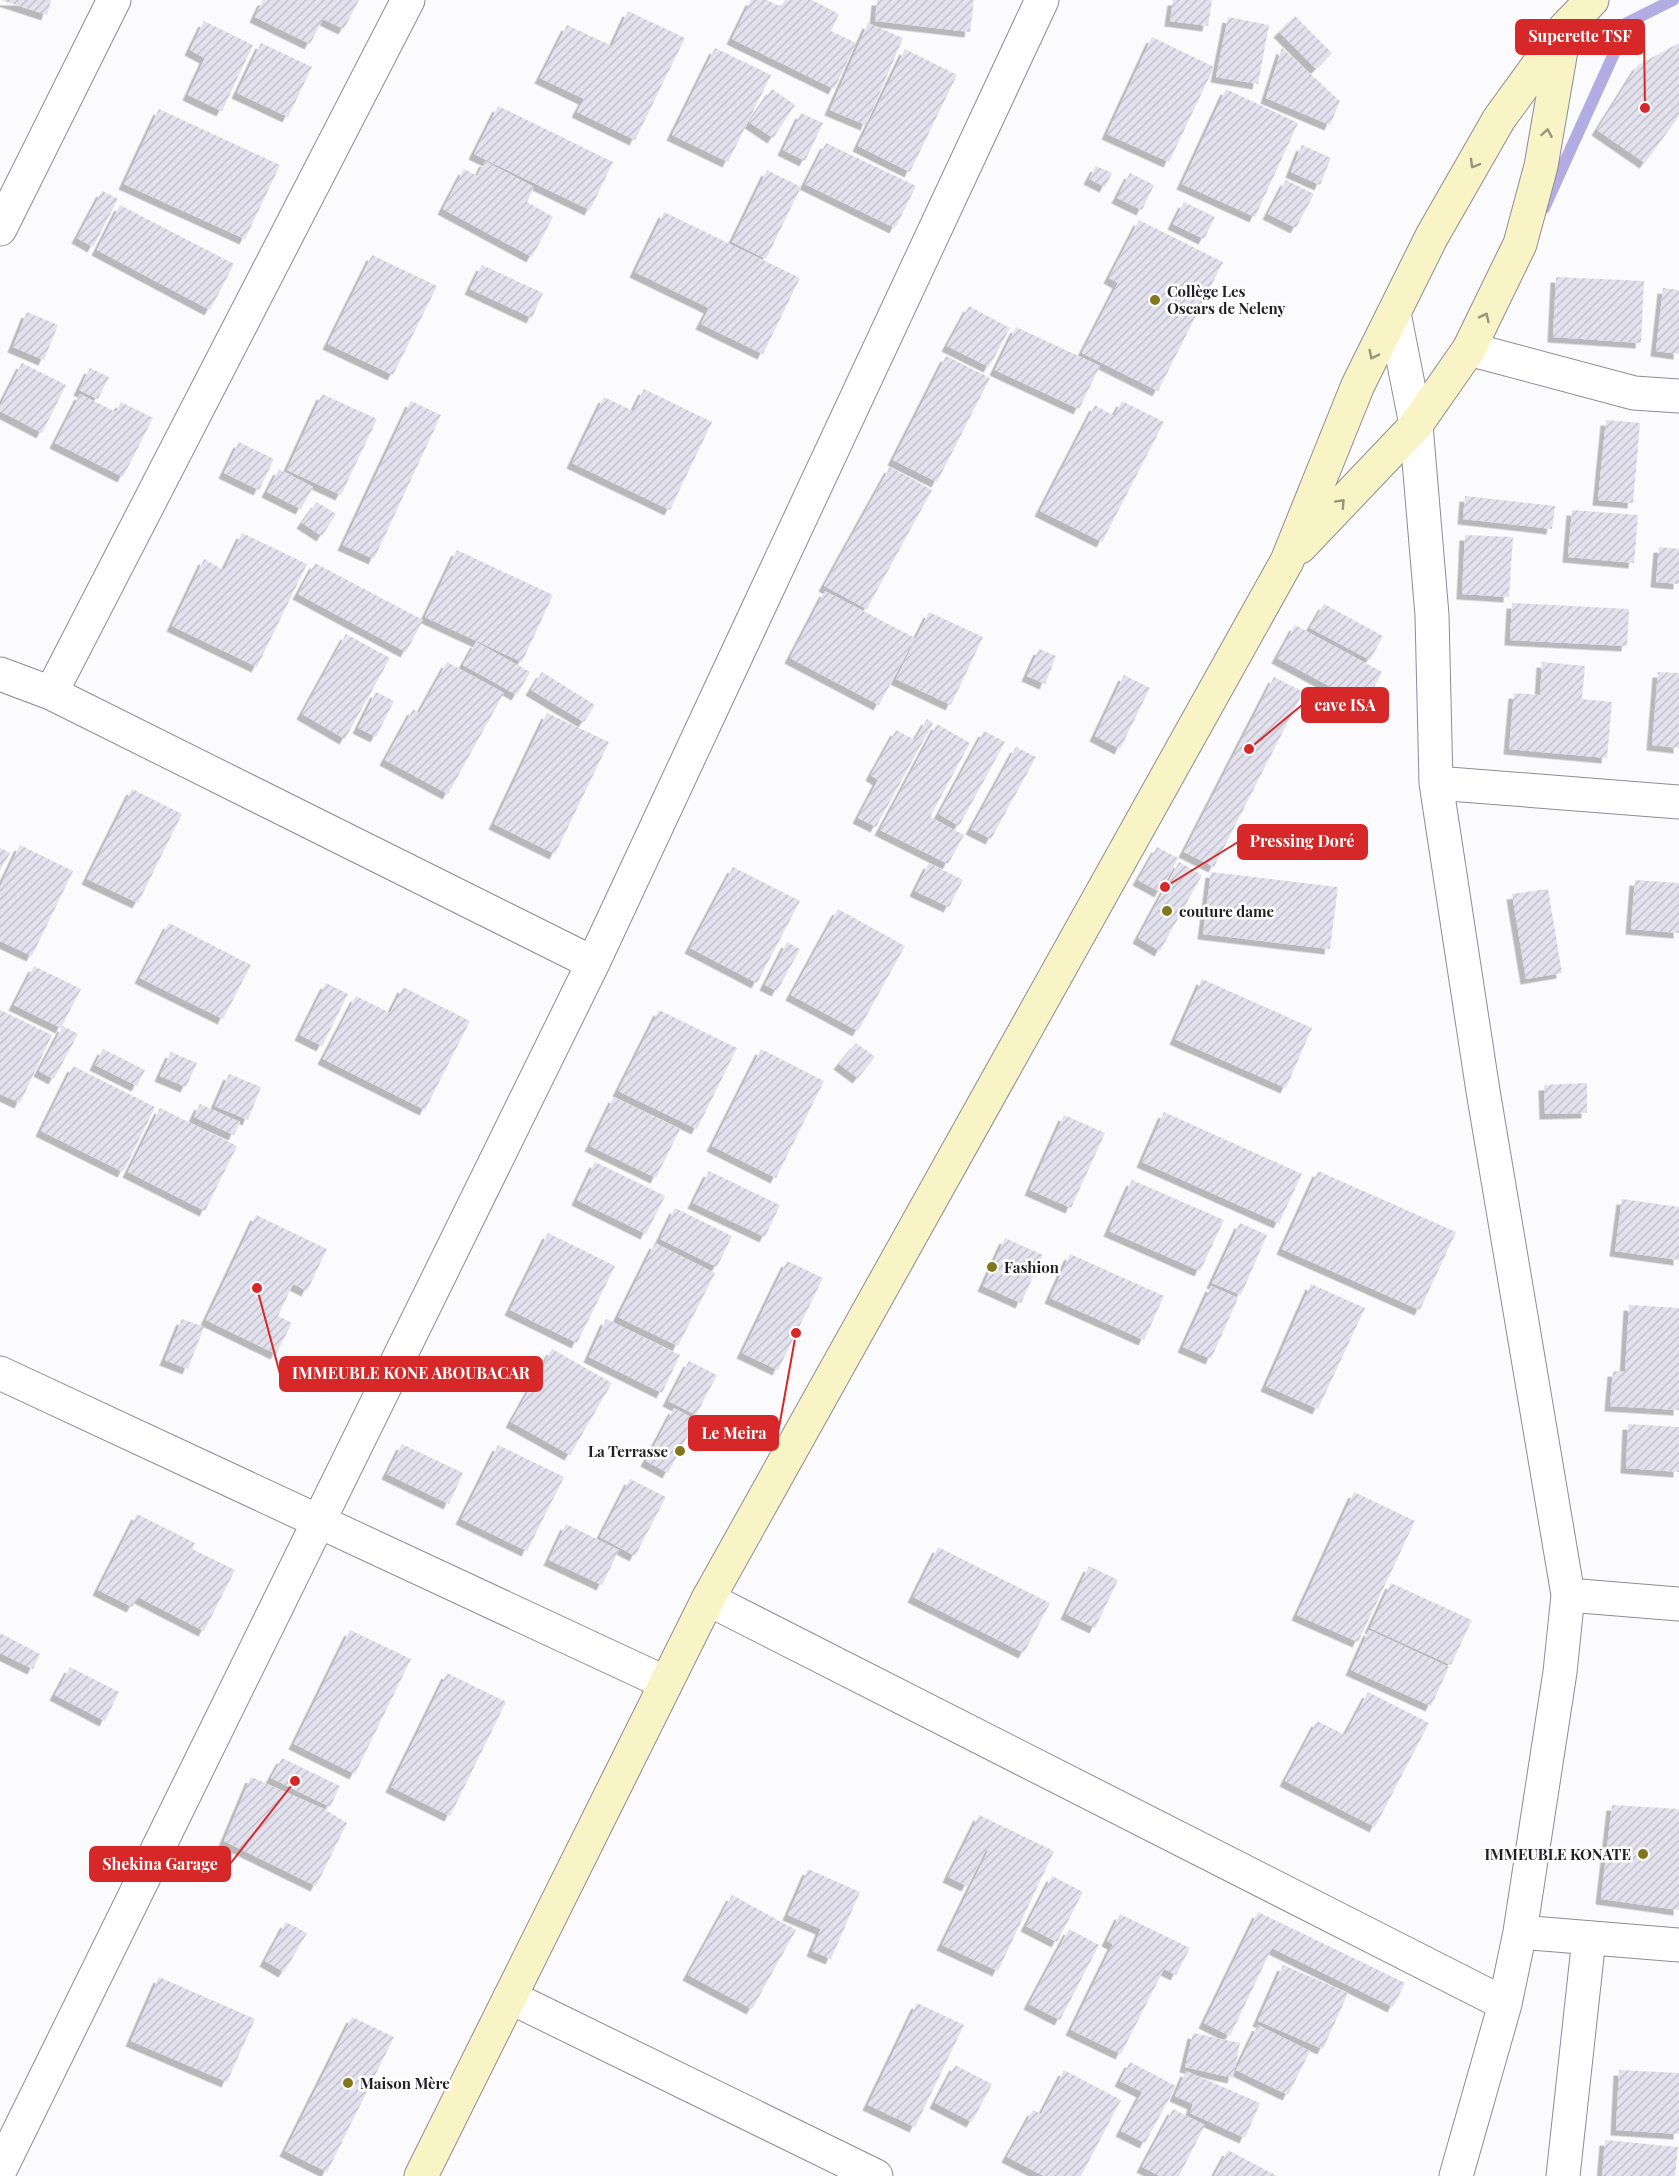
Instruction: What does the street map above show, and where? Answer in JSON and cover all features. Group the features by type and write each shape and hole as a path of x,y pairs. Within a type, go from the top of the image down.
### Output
{"main road":[{"path":"422,2176 708,1599 1287,561 1358,385 1432,236 1500,119 1565,28 1592,0"},
{"path":"1287,561 1416,425 1469,349 1520,244 1542,166 1565,28"}],"street":[{"path":"0,229 114,0"},
{"path":"51,693 408,0"},
{"path":"0,2170 592,963 1042,0"},
{"path":"1394,313 1416,425 1432,615 1436,783 1483,1091 1568,1595 1560,1672 1520,1932 1505,2004 1456,2176"},
{"path":"1469,349 1634,393 1679,396"},
{"path":"0,674 51,693 592,963"},
{"path":"1436,783 1679,802"},
{"path":"0,1373 318,1519 666,1683"},
{"path":"1568,1595 1679,1604"},
{"path":"708,1599 1505,2004"},
{"path":"1520,1932 1679,1945"},
{"path":"1563,2176 1589,1938"},
{"path":"510,1997 876,2176"}],"building":[{"path":"1,0 51,0 47,15"},
{"path":"263,0 359,0 344,29 323,19 310,44 255,17"},
{"path":"751,0 767,0 781,7 785,0 812,0 839,14 831,31 856,43 834,89 732,39"},
{"path":"877,0 974,0 970,32 875,21"},
{"path":"1173,0 1212,0 1208,26 1170,21"},
{"path":"628,11 685,38 635,140 577,112 584,99 540,78 567,25 612,46"},
{"path":"1295,16 1332,53 1316,69 1279,32"},
{"path":"1228,17 1269,25 1258,84 1216,77"},
{"path":"204,21 253,45 222,111 188,95 205,58 190,50"},
{"path":"868,23 903,38 866,125 830,110"},
{"path":"1152,37 1214,67 1169,162 1107,134"},
{"path":"261,43 312,67 288,117 237,93"},
{"path":"1679,43 1679,116 1645,163 1597,130 1638,65"},
{"path":"715,48 771,75 728,162 672,135"},
{"path":"1282,48 1340,101 1330,125 1266,98"},
{"path":"905,49 957,75 910,172 858,146"},
{"path":"772,89 795,105 773,138 749,122"},
{"path":"1226,89 1298,123 1255,217 1182,184"},
{"path":"498,106 613,162 590,210 474,154"},
{"path":"159,109 280,165 245,239 124,184"},
{"path":"801,113 823,123 805,161 783,150"},
{"path":"826,143 916,186 895,228 805,184"},
{"path":"1302,145 1331,158 1320,185 1291,172"},
{"path":"485,161 534,187 527,202 553,217 532,257 443,209 464,169 477,176"},
{"path":"1096,166 1112,173 1105,187 1089,179"},
{"path":"767,170 801,187 766,259 732,242"},
{"path":"1130,173 1154,185 1142,210 1117,198"},
{"path":"1286,180 1314,194 1296,228 1268,214"},
{"path":"102,191 118,199 93,247 77,238"},
{"path":"1184,202 1215,217 1204,239 1173,224"},
{"path":"120,205 234,264 210,310 97,250"},
{"path":"664,212 800,278 763,354 701,324 709,308 635,272"},
{"path":"1139,220 1223,262 1158,391 1082,353 1118,283 1109,278"},
{"path":"372,255 437,286 393,375 328,344"},
{"path":"482,265 543,293 532,318 470,289"},
{"path":"1556,277 1644,281 1641,343 1553,337"},
{"path":"1663,288 1679,290 1679,354 1656,351"},
{"path":"969,306 1010,328 989,367 947,346"},
{"path":"27,312 58,325 44,360 13,347"},
{"path":"1016,327 1100,366 1079,409 995,370"},
{"path":"946,356 990,378 937,482 893,460"},
{"path":"22,363 66,385 42,433 0,411 0,406"},
{"path":"90,368 109,377 98,399 79,390"},
{"path":"644,389 712,422 670,510 572,463 604,397 633,411"},
{"path":"80,394 116,412 121,402 153,418 123,477 55,443"},
{"path":"322,394 377,419 341,495 287,470"},
{"path":"411,401 441,415 374,559 343,545"},
{"path":"1122,401 1164,422 1102,542 1040,511 1095,405 1114,416"},
{"path":"1606,420 1640,423 1633,503 1598,500"},
{"path":"239,442 274,459 259,490 224,473"},
{"path":"890,467 932,490 867,609 824,586"},
{"path":"279,469 313,487 301,509 267,492"},
{"path":"1465,496 1555,506 1552,529 1463,519"},
{"path":"317,502 336,514 322,536 302,523"},
{"path":"1572,510 1638,515 1634,563 1568,557"},
{"path":"242,533 307,564 257,667 172,626 204,559 224,570"},
{"path":"1465,535 1513,537 1509,597 1462,594"},
{"path":"1659,547 1679,549 1679,584 1656,582"},
{"path":"457,550 553,595 522,662 425,617"},
{"path":"315,563 423,620 406,652 298,594"},
{"path":"825,591 915,638 879,705 790,658"},
{"path":"1512,603 1629,609 1627,646 1510,640"},
{"path":"1324,604 1383,636 1370,660 1310,628"},
{"path":"929,612 983,637 951,705 896,679"},
{"path":"1295,625 1382,672 1365,705 1277,658"},
{"path":"346,634 390,658 345,739 302,714"},
{"path":"476,642 530,672 517,695 463,665"},
{"path":"1039,649 1056,656 1045,684 1027,676"},
{"path":"447,662 504,693 448,794 385,760 413,709 419,713"},
{"path":"1542,662 1585,666 1582,699 1612,702 1607,758 1509,749 1514,693 1540,695"},
{"path":"542,672 595,705 584,722 531,690"},
{"path":"1658,672 1679,673 1679,748 1652,745"},
{"path":"1124,675 1150,688 1120,749 1095,736"},
{"path":"1274,677 1303,692 1214,867 1184,852"},
{"path":"376,692 394,701 376,737 358,728"},
{"path":"547,713 609,742 555,854 494,824"},
{"path":"927,719 933,723 876,827 858,818 878,780 871,775 896,730 915,740"},
{"path":"937,724 970,743 930,817 964,835 948,864 880,830"},
{"path":"984,731 1005,742 959,826 939,814"},
{"path":"1016,747 1036,757 991,839 971,829"},
{"path":"132,789 182,814 138,903 87,879"},
{"path":"20,845 73,871 32,956 0,941 0,887"},
{"path":"1157,847 1178,858 1160,892 1138,880"},
{"path":"0,848 10,853 0,871"},
{"path":"1179,862 1202,875 1160,951 1138,938"},
{"path":"929,863 963,880 949,907 915,891"},
{"path":"733,867 800,901 757,983 690,948"},
{"path":"1211,872 1338,887 1330,949 1203,934"},
{"path":"1635,880 1679,883 1679,933 1631,929"},
{"path":"1548,889 1562,973 1526,979 1512,894"},
{"path":"838,909 905,946 858,1031 791,995"},
{"path":"169,923 251,965 223,1019 140,978"},
{"path":"787,942 800,949 777,991 765,985"},
{"path":"34,966 81,989 61,1028 14,1005"},
{"path":"1202,979 1312,1028 1286,1088 1175,1039"},
{"path":"326,983 348,994 322,1046 300,1035"},
{"path":"403,987 470,1021 425,1110 323,1059 356,996 390,1013"},
{"path":"0,1010 52,1035 20,1103 0,1094"},
{"path":"659,1010 737,1048 697,1129 618,1091"},
{"path":"63,1026 78,1034 54,1079 39,1071"},
{"path":"856,1043 875,1057 858,1078 839,1064"},
{"path":"103,1049 145,1070 137,1086 95,1065"},
{"path":"761,1049 824,1081 776,1178 712,1146"},
{"path":"171,1052 197,1063 186,1087 160,1076"},
{"path":"73,1066 155,1107 123,1172 41,1131"},
{"path":"229,1074 261,1087 248,1120 215,1106"},
{"path":"1587,1083 1587,1113 1545,1114 1544,1085"},
{"path":"614,1097 680,1129 656,1178 590,1146"},
{"path":"200,1104 240,1122 234,1135 194,1117"},
{"path":"160,1108 237,1146 205,1211 128,1172"},
{"path":"1164,1112 1302,1174 1279,1223 1142,1162"},
{"path":"1064,1115 1105,1133 1071,1208 1030,1190"},
{"path":"595,1162 665,1196 646,1234 577,1200"},
{"path":"709,1171 780,1205 765,1237 693,1203"},
{"path":"1318,1171 1456,1232 1420,1310 1282,1249"},
{"path":"1132,1180 1224,1220 1200,1271 1109,1231"},
{"path":"1622,1199 1679,1207 1679,1260 1615,1251"},
{"path":"675,1208 732,1236 717,1267 660,1239"},
{"path":"256,1215 327,1249 307,1291 293,1284 278,1316 292,1323 276,1354 206,1320"},
{"path":"1240,1223 1267,1235 1241,1295 1212,1283"},
{"path":"548,1233 615,1266 577,1343 510,1310"},
{"path":"1005,1238 1043,1255 1021,1303 983,1286"},
{"path":"655,1243 715,1273 678,1346 618,1317"},
{"path":"1070,1254 1164,1296 1144,1340 1050,1298"},
{"path":"787,1261 823,1278 778,1370 742,1353"},
{"path":"1311,1284 1365,1308 1318,1409 1266,1386"},
{"path":"1211,1286 1238,1298 1211,1359 1183,1347"},
{"path":"1629,1305 1679,1308 1679,1410 1610,1406 1613,1371 1625,1372"},
{"path":"182,1319 204,1327 188,1369 165,1360"},
{"path":"606,1319 680,1355 662,1393 589,1357"},
{"path":"552,1349 612,1383 570,1455 511,1422"},
{"path":"689,1361 717,1375 696,1415 668,1401"},
{"path":"674,1408 696,1420 668,1473 646,1461"},
{"path":"1628,1424 1679,1427 1679,1472 1626,1468"},
{"path":"402,1444 463,1473 449,1504 387,1474"},
{"path":"498,1445 564,1477 527,1551 461,1519"},
{"path":"630,1479 666,1497 635,1556 600,1537"},
{"path":"1354,1492 1415,1521 1358,1642 1297,1615"},
{"path":"137,1514 195,1543 192,1549 235,1570 204,1631 138,1597 132,1607 98,1590"},
{"path":"566,1524 619,1550 602,1585 549,1560"},
{"path":"938,1547 1050,1603 1024,1653 913,1597"},
{"path":"1089,1566 1118,1580 1095,1628 1066,1614"},
{"path":"1391,1583 1472,1620 1451,1665 1370,1628"},
{"path":"350,1630 411,1659 355,1774 294,1744"},
{"path":"1369,1630 1449,1667 1431,1706 1351,1670"},
{"path":"0,1633 40,1654 33,1669 0,1653"},
{"path":"70,1667 119,1692 105,1721 55,1695"},
{"path":"447,1673 506,1702 450,1816 391,1787"},
{"path":"1368,1692 1429,1723 1375,1827 1285,1781 1317,1721 1345,1735"},
{"path":"282,1758 340,1786 330,1807 271,1778"},
{"path":"251,1777 324,1809 347,1823 316,1886 224,1841"},
{"name":"IMMEUBLE KONATE","path":"1612,1805 1679,1809 1679,1910 1601,1899"},
{"path":"979,1815 1054,1851 998,1971 942,1945 988,1851 986,1850 967,1886 948,1877"},
{"path":"808,1869 860,1892 831,1959 812,1951 821,1929 788,1915"},
{"path":"1052,1876 1083,1892 1057,1942 1026,1926"},
{"path":"732,1895 796,1930 752,2009 688,1975"},
{"path":"1258,1912 1405,1983 1393,2007 1272,1948 1230,2036 1204,2023"},
{"path":"1120,1914 1190,1948 1176,1975 1164,1969 1121,2054 1071,2030 1113,1944 1107,1941"},
{"path":"286,1922 307,1933 284,1972 265,1961"},
{"path":"1069,1929 1099,1945 1060,2020 1029,2004"},
{"path":"1283,1965 1348,1993 1323,2049 1258,2021"},
{"path":"159,1977 255,2019 227,2082 131,2041"},
{"path":"917,2003 964,2025 915,2127 868,2105"},
{"path":"352,2017 394,2037 327,2172 285,2151"},
{"path":"1258,2025 1310,2051 1288,2095 1236,2070"},
{"path":"1193,2033 1240,2043 1233,2078 1185,2067"},
{"path":"1130,2062 1176,2086 1145,2143 1121,2131 1142,2092 1120,2081"},
{"path":"955,2065 992,2084 972,2122 935,2103"},
{"path":"1064,2070 1121,2100 1081,2176 1044,2176 1007,2157 1033,2110 1041,2114"},
{"path":"1619,2070 1679,2073 1679,2134 1616,2130"},
{"path":"1186,2071 1260,2103 1245,2138 1190,2113 1193,2104 1175,2096"},
{"path":"1173,2109 1205,2125 1179,2176 1160,2176 1142,2167"},
{"path":"1605,2140 1678,2147 1675,2176 1602,2176"},
{"path":"1228,2150 1277,2176 1214,2176"}],"waterway":[{"path":"1621,26 1673,0"},
{"path":"1544,208 1626,27"}],"place":[{"name":"Superette TSF","path":"1645,108"},
{"name":"Collège Les Oscars de Neleny","path":"1155,300"},
{"name":"cave ISA","path":"1249,749"},
{"name":"Pressing Doré","path":"1165,887"},
{"name":"couture dame","path":"1167,911"},
{"name":"Fashion","path":"992,1267"},
{"name":"IMMEUBLE KONE ABOUBACAR","path":"257,1288"},
{"name":"Le Meira","path":"796,1333"},
{"name":"La Terrasse","path":"680,1451"},
{"name":"Shekina Garage","path":"295,1781"},
{"name":"IMMEUBLE KONATE","path":"1643,1854"},
{"name":"Maison Mère","path":"348,2083"}]}
